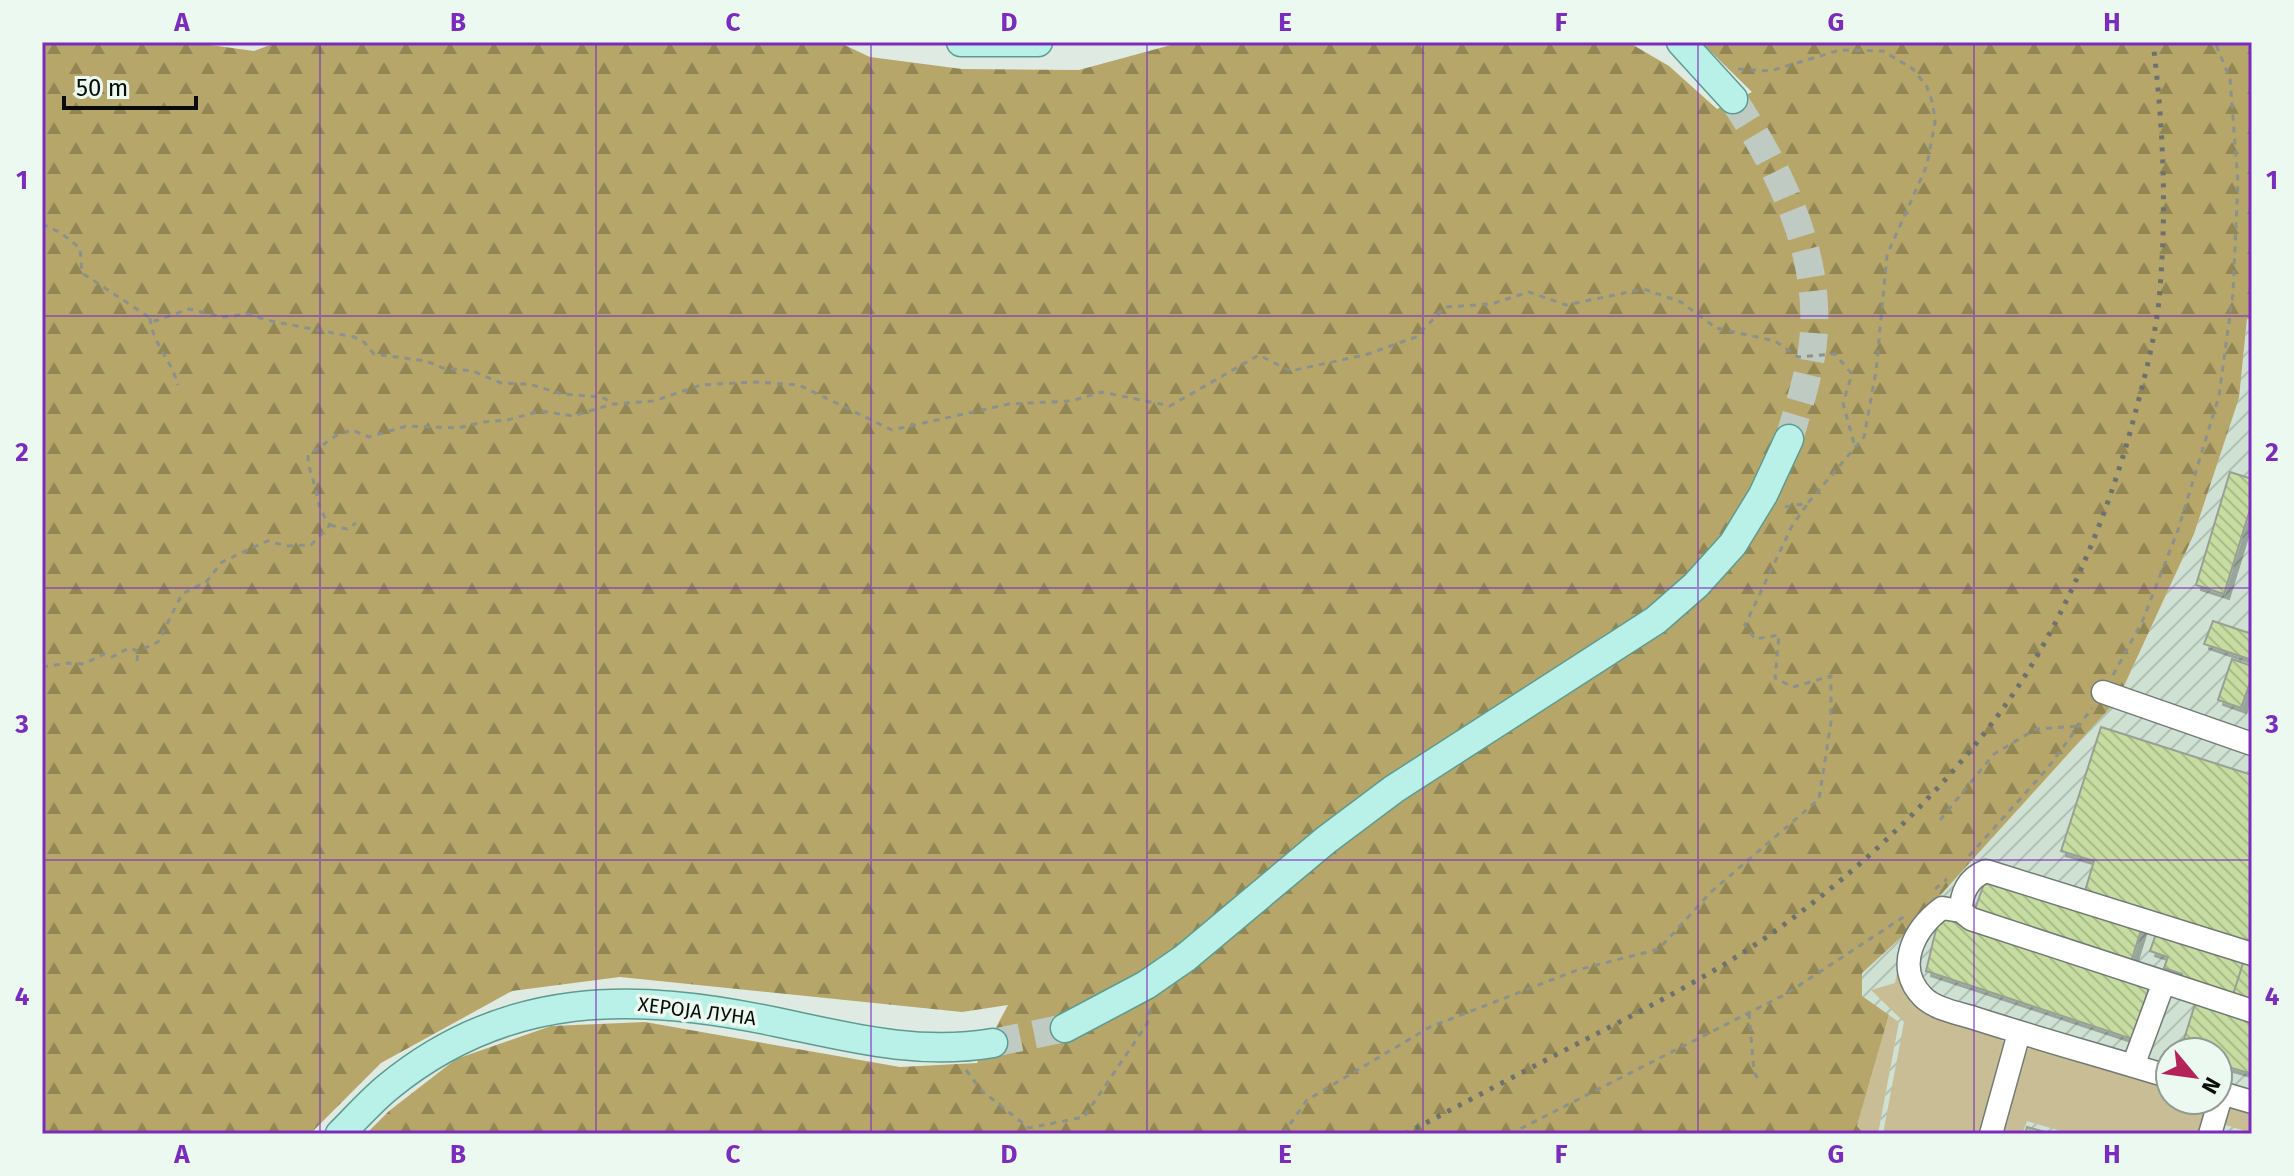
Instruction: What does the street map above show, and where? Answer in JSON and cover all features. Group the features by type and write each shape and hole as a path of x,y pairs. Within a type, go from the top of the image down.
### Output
{"main road":[{"path":"961,42 1038,42"},
{"path":"1681,42 1733,99"},
{"path":"1065,1028 1159,976 1326,840 1394,789 1656,620 1717,564 1733,544 1756,508 1789,439"},
{"name":"ХЕРОЈА ЛУНА","path":"340,1134 388,1087 448,1046 535,1012 588,1003 678,1005 770,1020 875,1043 949,1048 993,1043"}],"street":[{"path":"2103,692 2252,744"},
{"path":"1961,911 1961,897 1974,876 1986,871 2252,954"},
{"path":"2154,1072 1936,1006 1923,997 1914,984 1908,963 1913,941 1925,921 1942,908 1961,911 1971,919 2252,1011"},
{"path":"2133,1066 2164,982"},
{"path":"1991,1134 2019,1033"}],"path":[{"path":"1967,859 2047,769 2080,726 2142,622 2173,544 2219,396 2233,293 2238,182 2230,79 2215,42"},
{"path":"1283,1134 1307,1100 1430,1027 1577,970 1659,949 1710,893 1819,799 1831,722 1831,676 1793,687 1775,678 1779,635 1755,639 1745,625 1792,526 1864,437 1876,371 1887,255 1927,165 1935,122 1931,95 1922,79 1901,60 1883,51 1840,50 1770,71 1730,68 1713,76"},
{"path":"42,224 61,233 80,248 82,273 155,321 189,309 222,317 249,314 354,337 364,342 374,354 473,371 501,383 529,384 562,394 602,397 613,404"},
{"path":"356,523 347,529 330,525 317,507 315,487 308,472 308,455 337,435 352,430 369,437 407,426 458,428 541,411 573,416 613,404 654,401 701,385 755,382 799,385 892,430 1009,404 1071,401 1102,392 1170,406 1259,355 1290,371 1365,355 1416,337 1445,307 1491,304 1529,292 1566,305 1644,289 1681,302 1716,328 1775,341 1798,357 1835,354 1852,374 1843,403 1855,447"},
{"path":"150,318 152,336 165,350 178,385"},
{"path":"1756,508 1808,503"},
{"path":"42,667 84,664 104,654 112,657 129,648 138,651 158,642 182,594 207,581 222,562 267,541 288,546 311,545 330,525"},
{"path":"137,661 138,651"},
{"path":"1940,820 1994,754 2036,729 2080,726"},
{"path":"1934,890 1957,870"},
{"path":"1510,1134 1786,994 1911,911"},
{"path":"949,1048 982,1091 1029,1128 1084,1117 1147,1024 1159,976"},
{"path":"1749,1013 1754,1072 1758,1079"}],"shaded area":[{"path":"2252,318 2252,1134 1878,1134 1899,1022 1861,996 1862,973 1907,932 2118,699 2194,534 2239,398 2247,319"},
{"path":"1901,952 1903,979 1995,1032 2004,1043 2005,1058 1983,1134 1883,1134 1904,1022 1871,990 1895,983"},
{"path":"1889,1015 1899,1022 1878,1134 1864,1134 1857,1126"},
{"path":"2041,1045 2154,1078 2154,1116 2208,1116 2204,1134 2071,1134 2027,1121 2022,1134 1997,1134 2018,1058 2028,1049"},
{"path":"2234,1107 2252,1108 2252,1133 2219,1123 2222,1116 2234,1116"}],"green space":[{"path":"42,42 189,42 254,51 278,42 838,42 870,57 962,69 1079,70 1182,42 1628,42 1669,66 1717,109 1752,92 1701,42 2252,42 2252,318 2247,319 2239,398 2194,534 2118,699 1907,932 1862,973 1862,996 1889,1015 1857,1126 1864,1134 366,1134 389,1111 456,1059 551,1026 645,1022 900,1067 977,1063 1008,1005 962,1012 620,977 512,991 381,1063 310,1134 42,1134"}],"building":[{"path":"2230,472 2252,479 2252,503 2224,594 2196,585"},
{"path":"2213,621 2252,634 2252,660 2204,644"},
{"path":"2232,659 2252,666 2252,677 2241,708 2218,700"},
{"path":"2101,727 2252,775 2252,944 2085,891 2094,861 2061,851"},
{"path":"1986,878 2142,927 2131,962 1974,912"},
{"path":"1939,917 2150,985 2132,1039 1926,971"},
{"path":"2157,931 2244,960 2233,995 2180,980 2182,974 2164,968 2168,957 2150,951"},
{"path":"2244,960 2252,963 2252,1002 2233,995"},
{"path":"2195,1004 2252,1022 2252,1074 2234,1069 2234,1036 2185,1036"},
{"path":"2027,1127 2052,1134 2025,1134"}],"tunnel":[{"path":"1733,99 1769,158 1784,190 1807,255 1813,288 1811,357 1789,439"},
{"path":"993,1043 1065,1028"}],"railway":[{"path":"1405,1134 1667,997 1768,936 1843,878 1917,810 1983,735 2012,696 2052,629 2091,546 2122,459 2149,359 2158,306 2163,226 2161,134 2153,42"}]}
